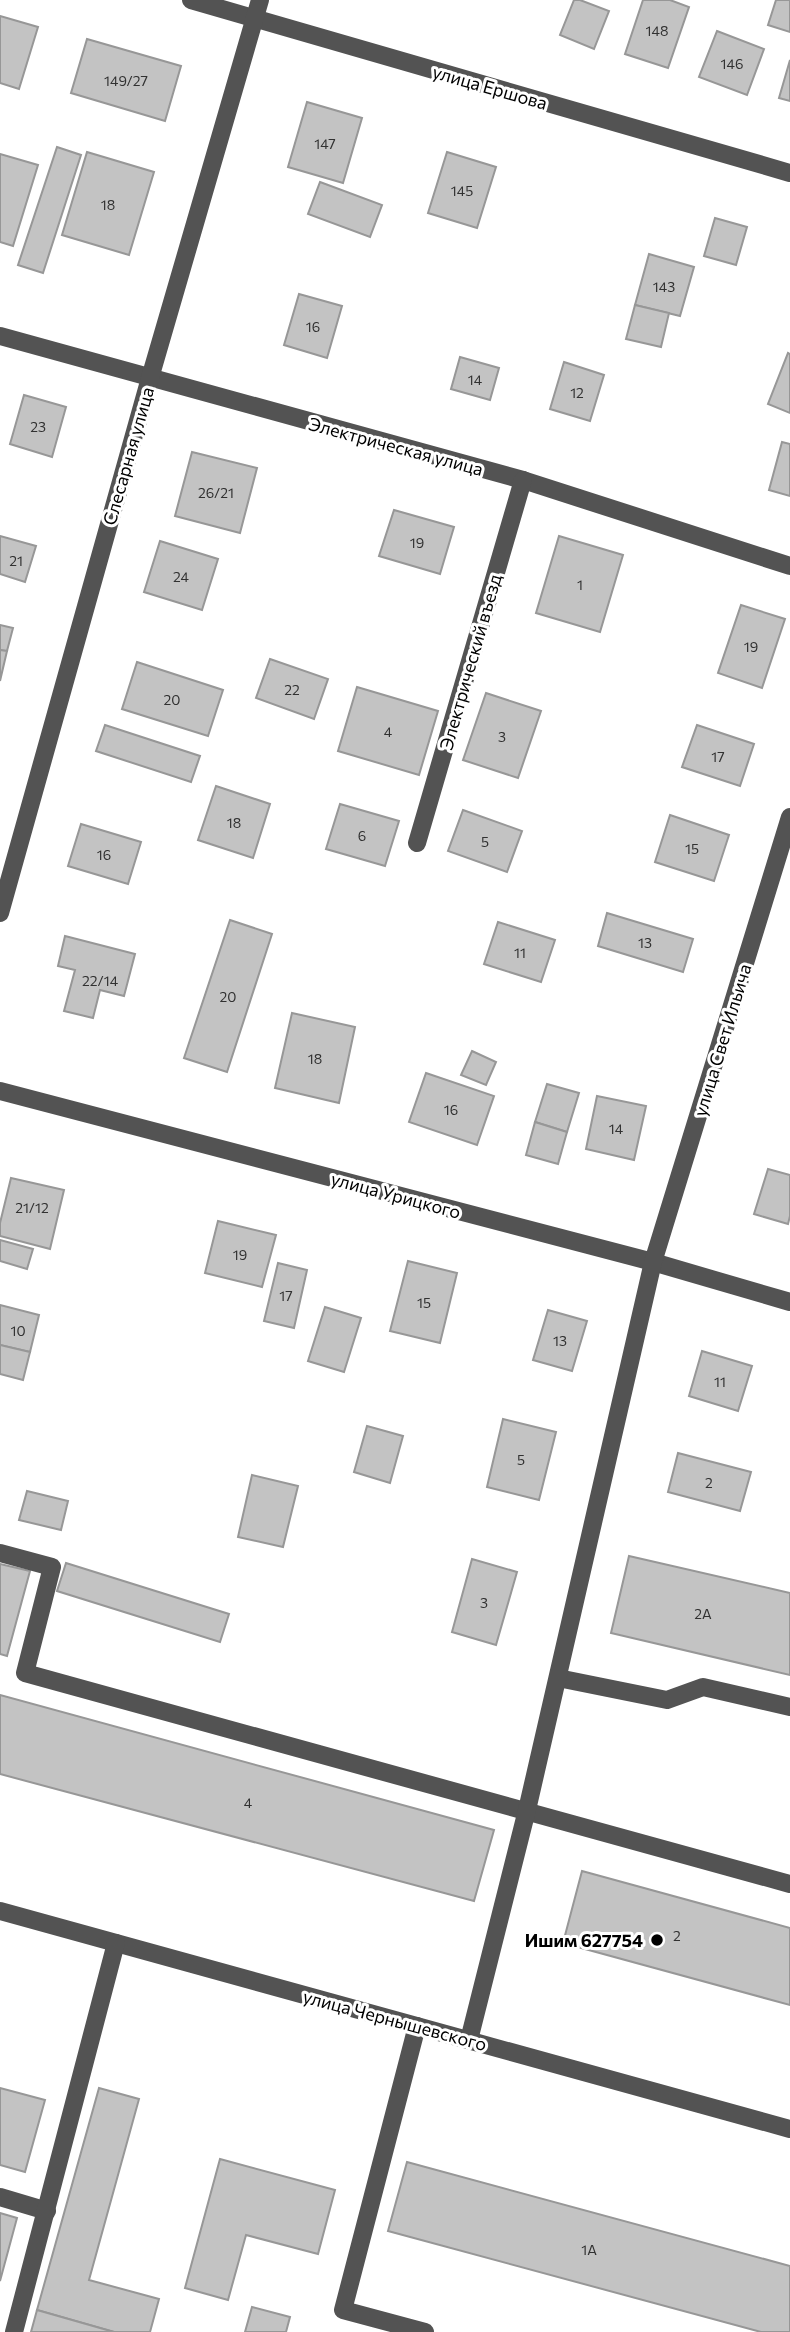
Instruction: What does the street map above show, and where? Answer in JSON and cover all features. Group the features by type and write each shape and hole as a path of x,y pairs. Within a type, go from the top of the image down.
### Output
{"street":[{"name":"улица Ершова","path":"191,0 790,173"},
{"name":"Слесарная улица","path":"0,913 150,378 260,0"},
{"name":"Электрическая улица","path":"0,336 523,481 790,566"},
{"name":"Электрический въезд","path":"417,843 523,481"},
{"name":"улица Свет Ильича","path":"469,2040 527,1810 653,1262 790,817"},
{"name":"улица Урицкого","path":"0,1091 653,1262 790,1302"},
{"path":"0,1553 52,1567 25,1673 790,1884"},
{"path":"558,1678 667,1700 703,1687 790,1707"},
{"name":"улица Чернышевского","path":"0,1911 790,2129"},
{"path":"14,2332 116,1943"},
{"path":"417,2026 343,2310 425,2332"},
{"path":"0,2197 47,2211"}],"building":[{"path":"574,0 609,11 594,49 560,35"},
{"path":"643,0 670,0 689,7 668,68 625,54"},
{"path":"776,0 790,0 790,32 768,25"},
{"path":"0,16 38,27 19,89 0,83"},
{"path":"717,31 764,49 747,95 699,77"},
{"path":"87,39 181,66 165,121 71,93"},
{"path":"790,60 790,101 779,98"},
{"path":"307,102 362,118 343,183 288,167"},
{"path":"57,147 81,155 43,273 18,265"},
{"path":"87,152 154,172 129,255 62,235"},
{"path":"447,152 496,167 477,228 428,213"},
{"path":"0,154 38,165 13,246 0,242"},
{"path":"320,182 382,205 370,237 308,214"},
{"path":"715,218 747,227 736,265 704,256"},
{"path":"649,254 694,267 680,316 635,305"},
{"path":"299,294 342,306 327,358 284,345"},
{"path":"635,305 669,313 661,347 626,339"},
{"path":"788,353 790,354 790,413 768,404"},
{"path":"460,357 499,368 490,400 451,389"},
{"path":"564,362 604,375 590,421 550,409"},
{"path":"24,395 66,407 52,457 10,444"},
{"path":"782,442 790,444 790,496 769,490"},
{"path":"192,452 257,468 240,533 175,516"},
{"path":"394,510 454,527 440,574 379,556"},
{"path":"0,536 36,546 25,582 0,574"},
{"path":"559,536 623,555 600,632 536,613"},
{"path":"160,541 218,559 202,610 144,592"},
{"path":"741,605 785,619 762,688 718,673"},
{"path":"0,625 13,628 7,651 0,650"},
{"path":"0,650 7,651 0,681"},
{"path":"270,659 328,679 314,719 256,698"},
{"path":"137,662 223,690 208,736 122,709"},
{"path":"357,687 438,711 419,775 338,751"},
{"path":"486,693 541,711 518,778 463,760"},
{"path":"105,725 200,756 191,782 96,751"},
{"path":"697,725 754,744 740,786 682,767"},
{"path":"216,786 270,804 253,858 198,840"},
{"path":"340,804 399,821 385,866 326,849"},
{"path":"463,810 522,831 507,872 448,851"},
{"path":"670,815 729,835 714,881 655,862"},
{"path":"81,824 141,842 128,884 68,866"},
{"path":"607,913 693,939 683,972 598,946"},
{"path":"230,920 272,934 227,1072 184,1058"},
{"path":"498,922 555,940 541,982 484,964"},
{"path":"65,936 135,954 124,996 100,990 93,1018 64,1011 75,970 58,966"},
{"path":"292,1013 355,1027 339,1103 275,1088"},
{"path":"472,1051 496,1062 486,1085 461,1075"},
{"path":"426,1073 494,1096 477,1145 409,1122"},
{"path":"547,1084 579,1093 567,1132 535,1122"},
{"path":"597,1096 646,1106 634,1160 586,1149"},
{"path":"535,1122 567,1132 558,1164 526,1155"},
{"path":"768,1169 790,1175 788,1224 754,1214"},
{"path":"11,1178 64,1190 50,1249 0,1236 0,1223"},
{"path":"218,1221 276,1235 262,1287 205,1273"},
{"path":"0,1240 33,1249 27,1269 0,1261"},
{"path":"408,1261 457,1273 440,1343 390,1331"},
{"path":"278,1263 307,1270 294,1328 264,1321"},
{"path":"0,1305 39,1315 30,1352 0,1345"},
{"path":"325,1307 361,1318 344,1372 308,1361"},
{"path":"548,1310 587,1321 572,1371 533,1360"},
{"path":"0,1345 30,1352 23,1380 0,1374"},
{"path":"702,1351 752,1366 738,1411 689,1396"},
{"path":"503,1419 556,1432 539,1500 487,1487"},
{"path":"367,1426 403,1436 390,1483 354,1472"},
{"path":"678,1453 751,1472 740,1511 668,1492"},
{"path":"252,1475 298,1486 283,1547 238,1537"},
{"path":"27,1491 68,1501 61,1530 19,1520"},
{"path":"629,1556 790,1593 790,1675 611,1633"},
{"path":"472,1559 517,1572 496,1645 452,1632"},
{"path":"66,1563 229,1614 220,1642 57,1591"},
{"path":"0,1564 30,1571 7,1656 0,1654"},
{"path":"0,1695 494,1830 474,1901 0,1774"},
{"path":"582,1871 790,1928 790,2005 563,1943"},
{"path":"0,2088 45,2100 25,2172 0,2165"},
{"path":"99,2088 139,2099 89,2280 159,2299 150,2332 114,2332 37,2310"},
{"path":"220,2159 335,2190 318,2254 246,2235 228,2300 185,2288"},
{"path":"407,2162 790,2266 790,2332 761,2332 388,2231"},
{"path":"0,2213 17,2218 0,2281"},
{"path":"252,2307 290,2317 286,2332 245,2332"},
{"path":"37,2310 114,2332 31,2332"}],"place":[{"name":"Ишим 627754","path":"657,1940"}]}
